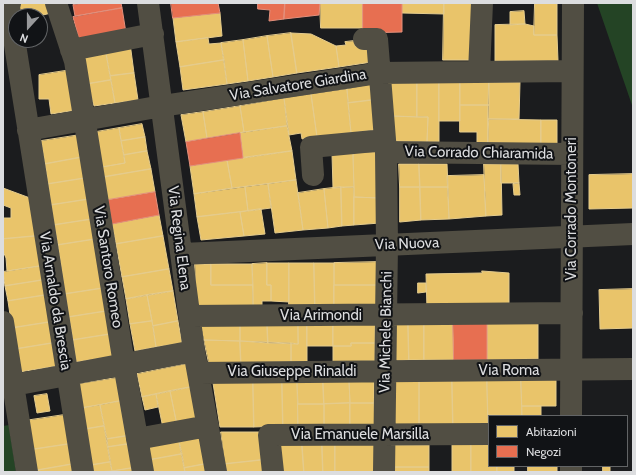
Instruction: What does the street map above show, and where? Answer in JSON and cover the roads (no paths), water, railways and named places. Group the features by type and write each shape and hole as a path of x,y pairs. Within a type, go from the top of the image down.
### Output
{"street":[{"name":"Via Arnaldo da Brescia","path":"10,3 9,7 28,130 83,472"},
{"name":"Via Santoro Romeo","path":"56,3 73,56 85,120 143,472"},
{"name":"Via Regina Elena","path":"148,3 194,350 216,472"},
{"path":"480,72 482,3"},
{"name":"Via Corrado Montoneri","path":"571,415 573,3"},
{"path":"73,56 152,34"},
{"name":"Via Michele Bianchi","path":"364,39 377,39 385,146 387,244 384,472"},
{"name":"Via Salvatore Giardina","path":"28,130 162,106 379,72 572,70"},
{"name":"Via Corrado Chiaramida","path":"312,175 311,147 385,146 572,154"},
{"name":"Via Nuova","path":"182,254 387,244 571,238 633,234"},
{"name":"Via Arimondi","path":"190,316 386,316 572,313"},
{"path":"3,322 8,386 27,472"},
{"path":"8,386 194,350"},
{"name":"Via Roma","path":"385,372 633,369"},
{"name":"Via Giuseppe Rinaldi","path":"199,373 385,372"},
{"path":"137,439 208,426"},
{"name":"Via Emanuele Marsilla","path":"273,472 269,435 488,434"}]}
